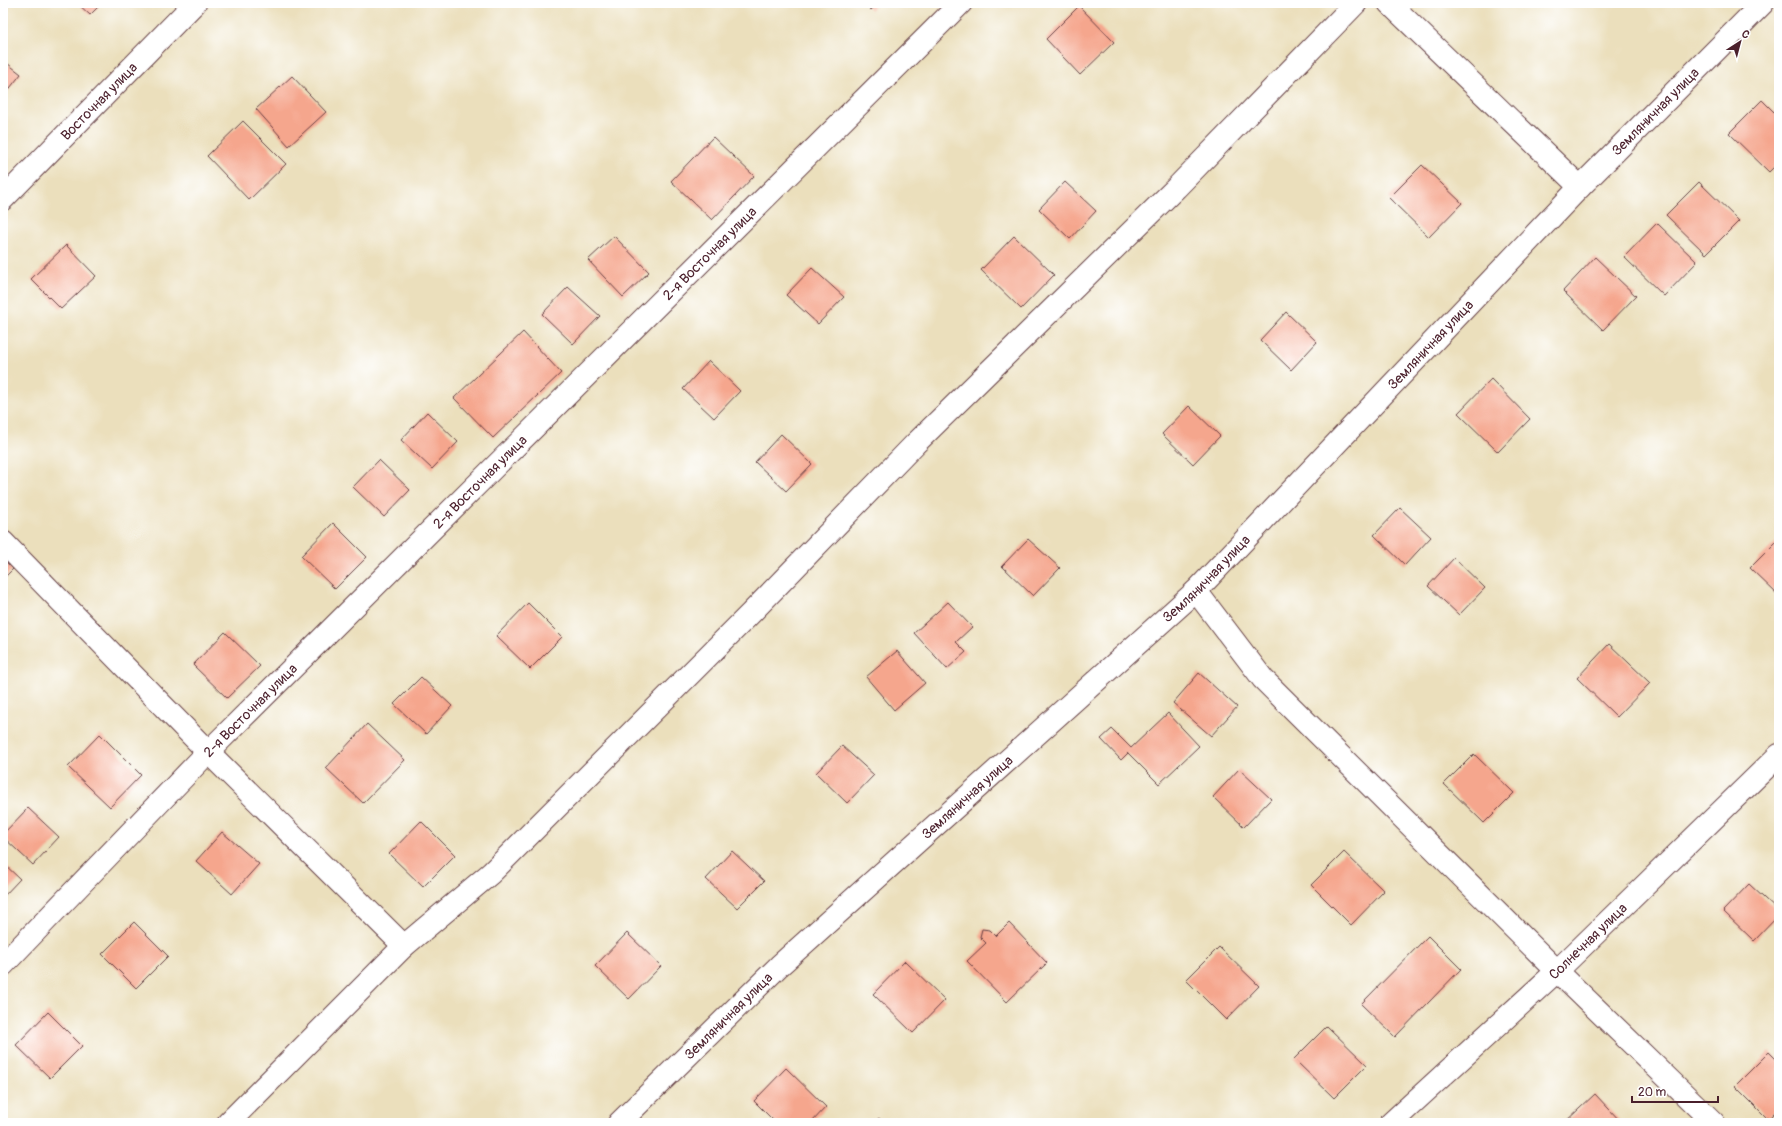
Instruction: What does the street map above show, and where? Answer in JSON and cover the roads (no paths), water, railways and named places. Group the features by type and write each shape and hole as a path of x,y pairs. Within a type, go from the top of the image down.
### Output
{"street":[{"name":"Восточная улица","path":"3,199 195,3"},
{"name":"2-я Восточная улица","path":"3,965 208,752 961,3"},
{"path":"228,1123 404,946 491,873 752,613 915,444 1176,188 1356,3"},
{"path":"1389,3 1580,187"},
{"name":"Земляничная улица","path":"619,1123 779,966 1196,591 1580,187 1763,3"},
{"path":"3,542 208,752 404,946"},
{"path":"1196,591 1263,679 1557,971 1714,1123"},
{"name":"Солнечная улица","path":"1391,1123 1557,971 1779,755"}]}
